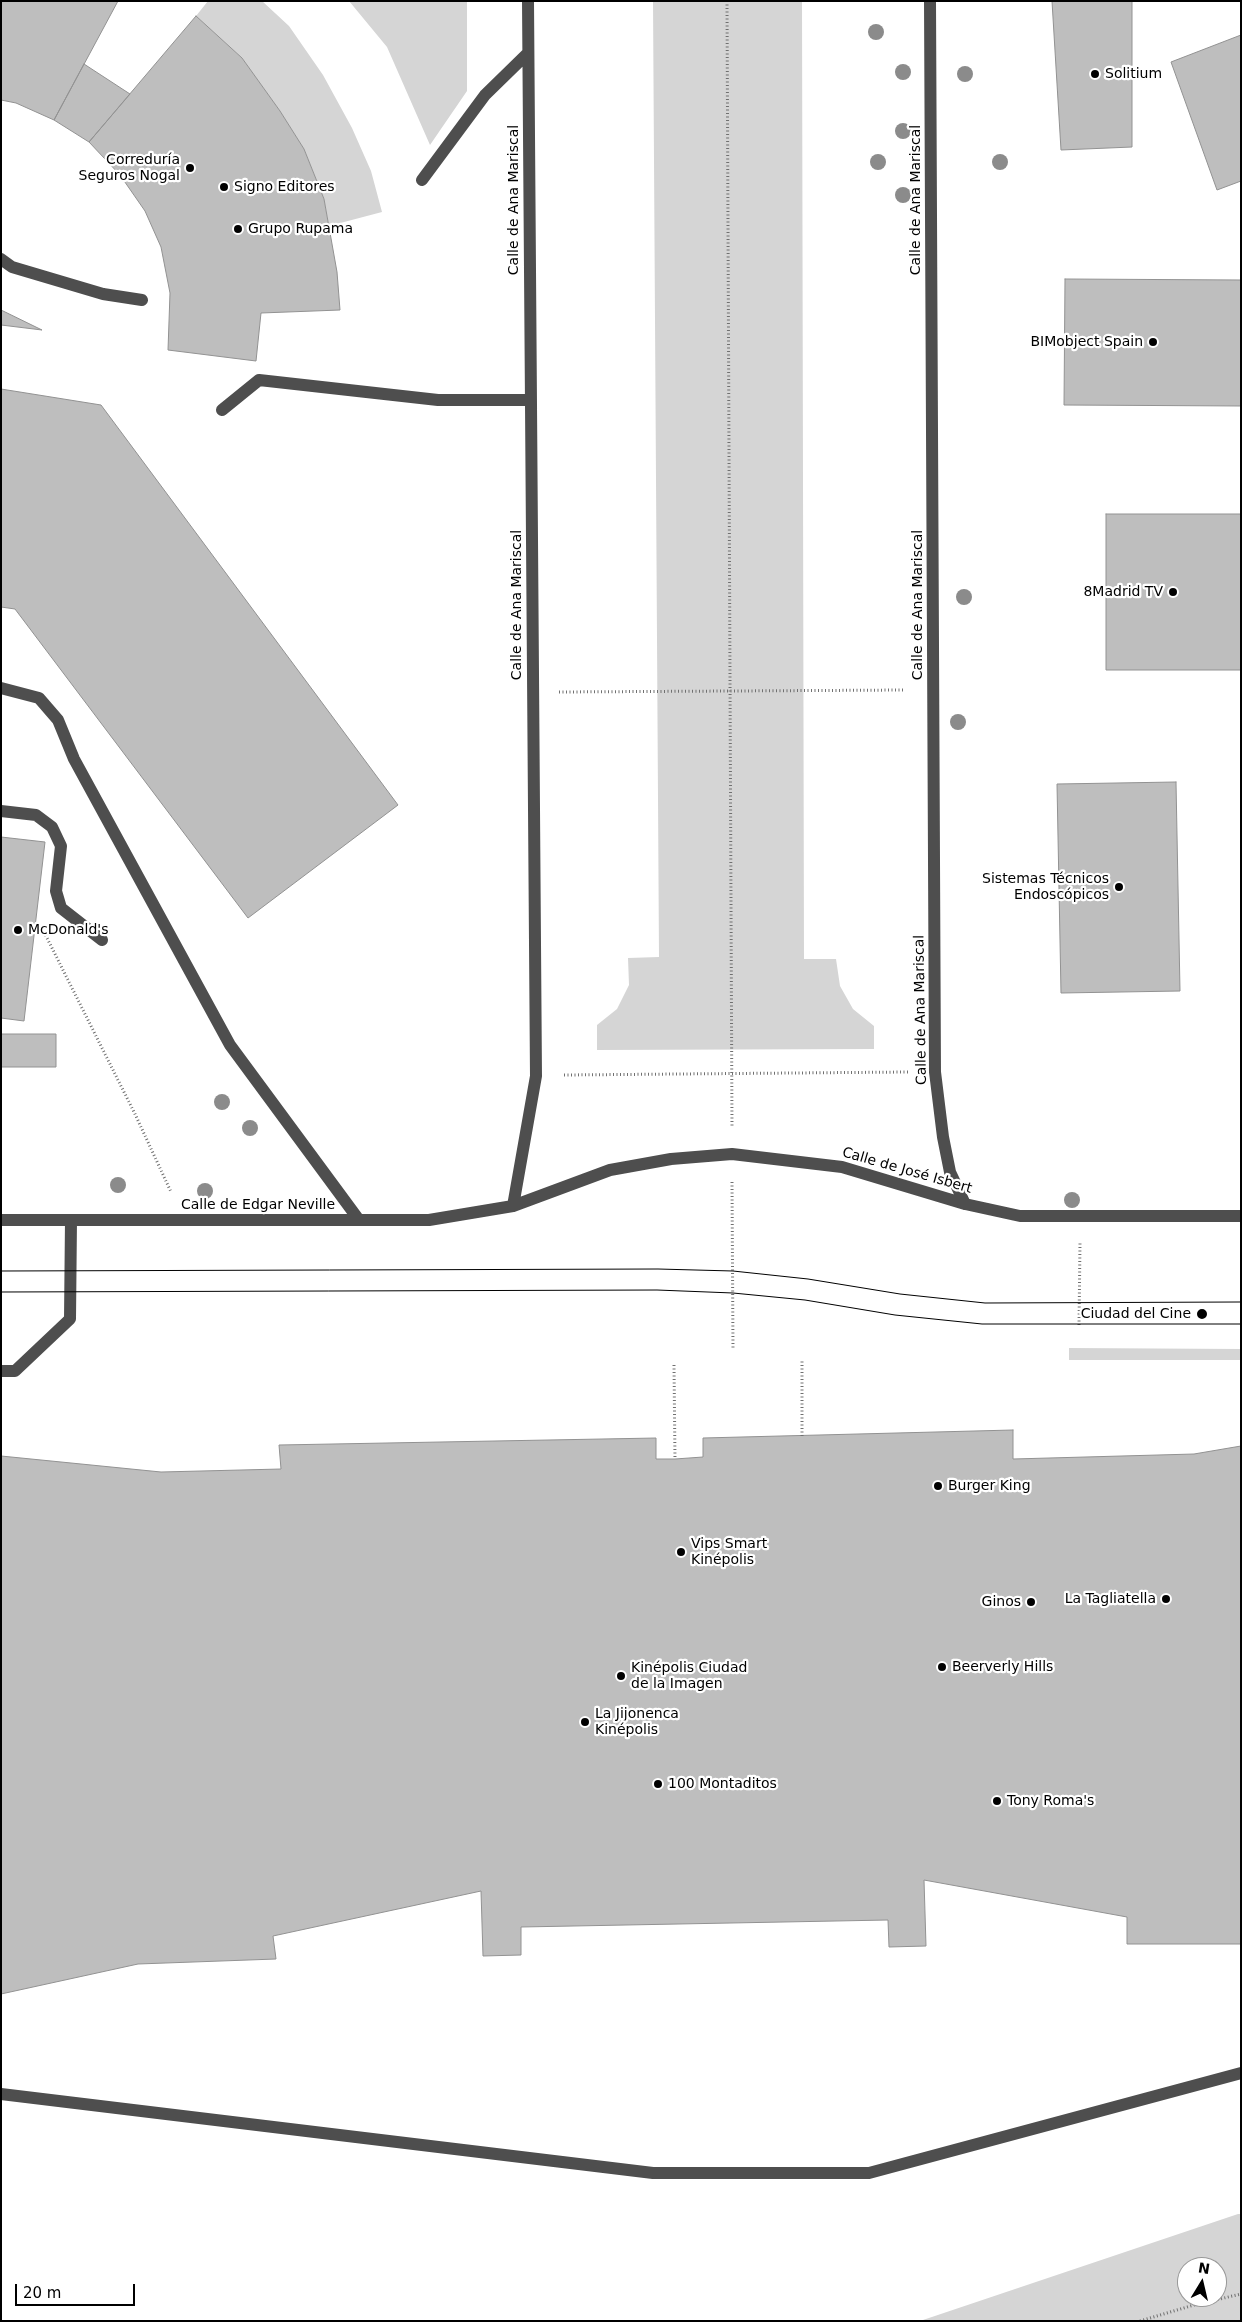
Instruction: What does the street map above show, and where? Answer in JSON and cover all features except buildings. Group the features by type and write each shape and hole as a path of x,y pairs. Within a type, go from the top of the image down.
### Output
{"street":[{"name":"Calle de Ana Mariscal","path":"513,1206 536,1076 528,1"},
{"name":"Calle de Ana Mariscal","path":"930,1 936,1072 943,1137 950,1172 966,1204"},
{"path":"422,180 485,95 528,53"},
{"path":"1,259 12,267 103,294 142,300"},
{"path":"222,410 259,380 438,400 531,400"},
{"path":"1,688 40,698 58,720 74,759 230,1045 359,1220"},
{"path":"1,811 36,815 52,827 61,846 56,891 61,908 102,940"},
{"name":"Calle de José Isbert","path":"513,1206 610,1170 671,1158 732,1154 842,1167 966,1204 1020,1216 1241,1216"},
{"name":"Calle de Edgar Neville","path":"1,1220 429,1220 513,1206"},
{"path":"1,1371 15,1371 70,1319 71,1220"},
{"path":"1,2094 653,2173 869,2173 1241,2073"}],"path":[{"path":"727,1 733,1350"},
{"path":"533,692 934,690"},
{"path":"44,932 135,1114 184,1220"},
{"path":"536,1076 936,1072"},
{"path":"1079,1325 1080,1217"},
{"path":"802,1360 802,1436"},
{"path":"674,1364 675,1459"},
{"path":"1140,2321 1194,2305 1241,2294"}],"shaded area":[{"path":"208,1 262,1 289,26 323,75 352,128 371,171 382,212 329,226 324,199 304,149 280,111 242,58 196,16"},
{"path":"349,1 467,1 467,91 430,145 387,47"},
{"path":"653,1 802,1 804,959 836,959 840,986 853,1009 874,1026 874,1049 597,1050 597,1025 617,1009 629,985 628,958 659,957"},
{"path":"1069,1348 1241,1349 1241,1360 1069,1360"},
{"path":"1241,2214 1241,2321 920,2321"}],"tram line":[{"path":"1,1271 658,1269 733,1271 808,1279 900,1294 985,1303 1241,1302"},
{"path":"1,1292 657,1290 733,1293 805,1300 895,1315 982,1324 1241,1324"}],"place":[{"name":"Solitium","path":"1095,74"},
{"name":"Correduría Seguros Nogal","path":"190,168"},
{"name":"Signo Editores","path":"224,187"},
{"name":"Grupo Rupama","path":"238,229"},
{"name":"BIMobject Spain","path":"1153,342"},
{"name":"8Madrid TV","path":"1173,592"},
{"name":"Sistemas Técnicos Endoscópicos","path":"1119,887"},
{"name":"McDonald's","path":"18,930"},
{"name":"Ciudad del Cine","path":"1202,1314"},
{"name":"Burger King","path":"938,1486"},
{"name":"Vips Smart Kinépolis","path":"681,1552"},
{"name":"La Tagliatella","path":"1166,1599"},
{"name":"Ginos","path":"1031,1602"},
{"name":"Beerverly Hills","path":"942,1667"},
{"name":"Kinépolis Ciudad de la Imagen","path":"621,1676"},
{"name":"La Jijonenca Kinépolis","path":"585,1722"},
{"name":"100 Montaditos","path":"658,1784"},
{"name":"Tony Roma's","path":"997,1801"}]}
